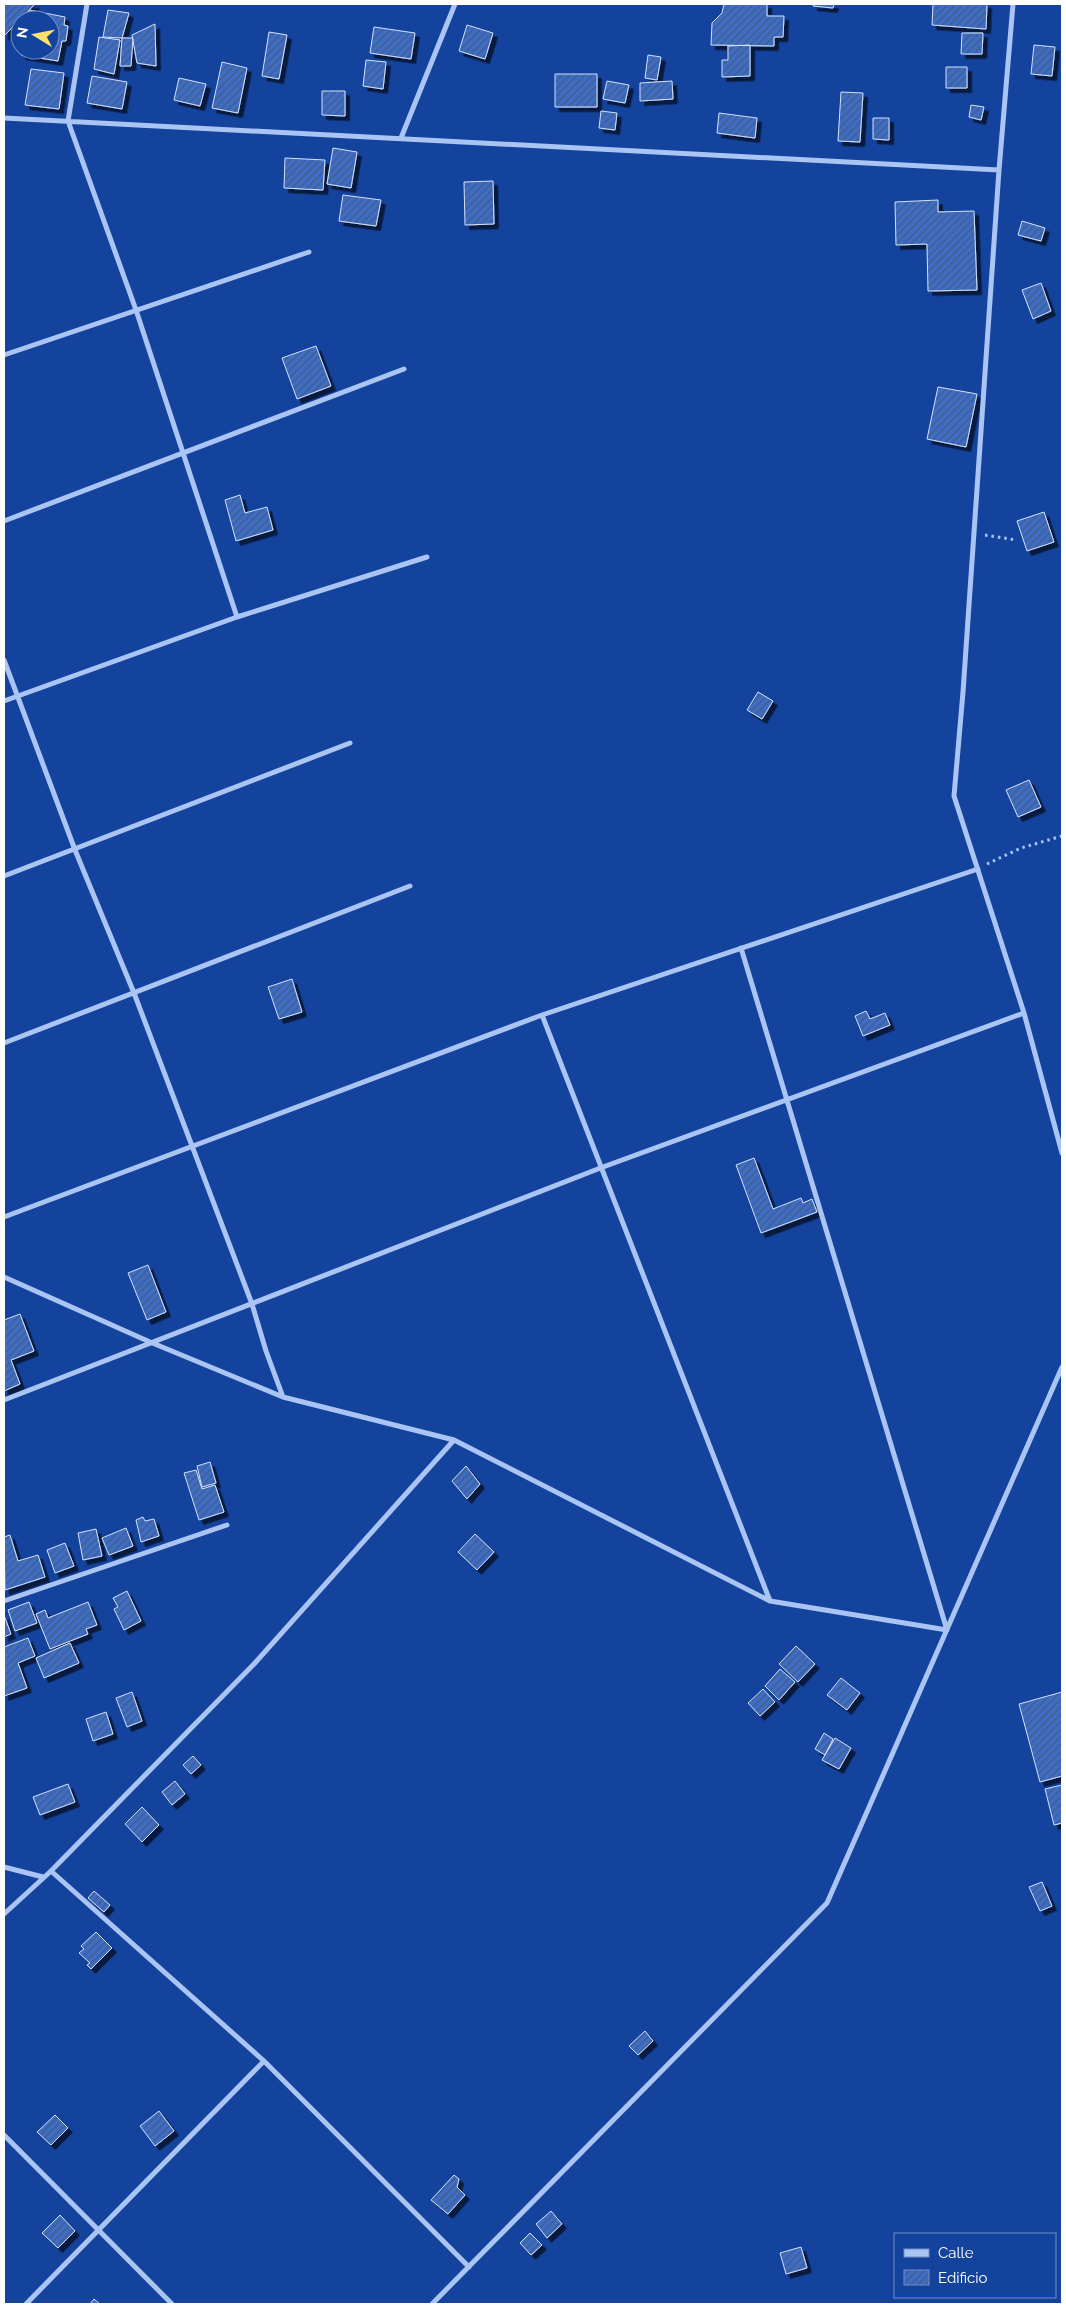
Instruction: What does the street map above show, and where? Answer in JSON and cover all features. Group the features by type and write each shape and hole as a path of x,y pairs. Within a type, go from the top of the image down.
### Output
{"street":[{"path":"87,4 68,121 136,310 238,617"},
{"path":"401,138 455,4"},
{"path":"1013,4 999,170 954,796 1024,1013 1062,1153"},
{"path":"4,118 999,170"},
{"path":"4,355 309,252"},
{"path":"4,521 404,369"},
{"path":"4,701 238,617 427,557"},
{"path":"4,660 75,850 134,993 193,1148 252,1304 283,1397"},
{"path":"4,876 350,743"},
{"path":"4,1217 193,1148 542,1015 978,869"},
{"path":"4,1043 410,886"},
{"path":"741,948 947,1630"},
{"path":"4,1400 602,1167 1024,1013"},
{"path":"542,1015 770,1601"},
{"path":"4,1278 150,1342 283,1397 454,1440 770,1601 947,1630"},
{"path":"432,2304 827,1903 1062,1367"},
{"path":"4,1914 51,1871 254,1664 454,1440"},
{"path":"4,1601 227,1525"},
{"path":"4,1867 43,1877"},
{"path":"51,1871 264,2061 469,2267"},
{"path":"26,2304 264,2061"},
{"path":"4,2136 172,2304"}],"path":[{"path":"974,533 1016,540"},
{"path":"978,869 1021,848 1062,836"}],"building":[{"path":"4,4 35,4 29,10 10,10 10,30 4,36"},
{"path":"724,4 767,4 767,16 784,16 783,37 774,37 774,46 711,45 712,23 722,13"},
{"path":"813,4 834,4 833,8 813,6"},
{"path":"933,4 987,4 986,29 932,25"},
{"path":"108,10 129,13 122,38 103,37"},
{"path":"60,16 65,17 64,25 68,26 66,41 62,41 60,51"},
{"path":"155,24 156,66 137,63 132,35"},
{"path":"467,25 493,33 485,59 459,51"},
{"path":"374,27 415,33 411,59 370,53"},
{"path":"269,32 287,35 279,79 262,76"},
{"path":"962,33 983,33 982,54 961,54"},
{"path":"99,37 120,40 114,74 94,69"},
{"path":"122,38 133,38 131,66 120,66"},
{"path":"750,45 750,76 722,77 722,60 728,60 728,46"},
{"path":"1034,45 1055,47 1052,76 1031,74"},
{"path":"648,55 661,57 657,80 645,78"},
{"path":"366,60 386,62 383,89 363,86"},
{"path":"222,62 247,68 238,113 212,108"},
{"path":"946,67 967,67 967,88 946,88"},
{"path":"31,69 64,73 59,109 25,105"},
{"path":"555,74 597,74 597,107 555,107"},
{"path":"92,76 127,82 122,109 87,103"},
{"path":"179,78 206,84 200,106 174,100"},
{"path":"607,81 629,85 625,103 603,99"},
{"path":"672,81 673,99 640,101 640,83"},
{"path":"322,91 345,91 345,116 322,115"},
{"path":"841,92 863,93 860,142 838,141"},
{"path":"971,105 984,107 981,120 969,117"},
{"path":"601,111 617,113 615,130 599,128"},
{"path":"719,113 757,118 755,138 717,133"},
{"path":"873,118 889,118 889,140 873,139"},
{"path":"333,148 357,152 351,188 327,184"},
{"path":"285,158 325,160 323,190 284,188"},
{"path":"493,181 494,224 465,225 464,182"},
{"path":"343,195 381,200 376,226 339,221"},
{"path":"938,200 938,212 974,211 977,290 928,291 927,244 896,245 895,202"},
{"path":"1022,221 1045,228 1041,241 1018,235"},
{"path":"1041,283 1051,311 1033,319 1022,290"},
{"path":"316,346 331,386 297,399 282,358"},
{"path":"938,387 977,394 966,447 927,439"},
{"path":"240,495 245,513 267,507 273,530 236,541 225,500"},
{"path":"1044,512 1054,542 1027,551 1017,521"},
{"path":"758,692 773,701 762,719 747,710"},
{"path":"1029,780 1041,807 1018,817 1006,790"},
{"path":"292,979 302,1012 279,1019 268,987"},
{"path":"866,1011 870,1019 885,1013 890,1025 863,1036 855,1016"},
{"path":"754,1158 773,1209 801,1198 803,1203 812,1199 817,1212 761,1233 736,1165"},
{"path":"148,1265 166,1312 147,1320 128,1273"},
{"path":"20,1314 34,1351 11,1360 20,1384 4,1391 4,1320"},
{"path":"210,1462 216,1483 202,1487 197,1466"},
{"path":"466,1466 480,1484 467,1499 452,1481"},
{"path":"196,1470 202,1489 215,1485 224,1512 199,1520 184,1473"},
{"path":"143,1517 145,1521 154,1519 159,1536 141,1542 136,1520"},
{"path":"126,1528 133,1546 109,1555 102,1538"},
{"path":"96,1529 102,1556 83,1560 78,1533"},
{"path":"475,1534 494,1552 477,1570 458,1552"},
{"path":"10,1535 18,1561 38,1555 45,1577 5,1590 4,1537"},
{"path":"65,1543 74,1566 55,1573 47,1550"},
{"path":"127,1591 141,1621 124,1630 114,1609 118,1607 113,1598"},
{"path":"29,1602 37,1623 15,1631 8,1610"},
{"path":"88,1602 97,1625 86,1629 88,1634 50,1649 36,1614 45,1610 48,1618"},
{"path":"4,1615 11,1634 4,1637"},
{"path":"28,1638 35,1656 18,1663 27,1688 4,1696 4,1647"},
{"path":"70,1643 79,1663 44,1678 36,1658"},
{"path":"796,1646 815,1664 798,1682 779,1664"},
{"path":"780,1669 795,1682 779,1700 765,1686"},
{"path":"841,1678 860,1693 847,1710 827,1695"},
{"path":"763,1689 775,1702 760,1716 748,1703"},
{"path":"132,1692 142,1721 127,1727 116,1698"},
{"path":"1062,1692 1062,1776 1040,1782 1019,1704"},
{"path":"106,1712 113,1734 93,1741 86,1719"},
{"path":"824,1733 833,1739 825,1755 815,1749"},
{"path":"835,1738 851,1748 839,1769 822,1760"},
{"path":"193,1756 201,1765 191,1774 183,1765"},
{"path":"175,1781 185,1794 172,1805 162,1792"},
{"path":"68,1784 75,1802 40,1815 33,1797"},
{"path":"1062,1785 1062,1823 1054,1825 1045,1789"},
{"path":"142,1807 159,1825 142,1842 125,1824"},
{"path":"1042,1882 1052,1906 1040,1911 1029,1887"},
{"path":"94,1891 110,1905 104,1912 88,1898"},
{"path":"96,1932 112,1948 91,1969 87,1965 90,1963 79,1953 84,1949 81,1946"},
{"path":"645,2031 653,2041 638,2055 629,2046"},
{"path":"159,2111 174,2131 155,2146 140,2126"},
{"path":"55,2115 68,2128 51,2145 37,2132"},
{"path":"454,2175 459,2179 457,2187 465,2195 448,2214 431,2200"},
{"path":"551,2211 562,2224 547,2238 536,2224"},
{"path":"60,2215 75,2231 58,2248 42,2233"},
{"path":"530,2233 542,2245 531,2255 520,2243"},
{"path":"801,2247 807,2268 786,2274 780,2253"},
{"path":"94,2299 100,2304 90,2304"}]}
